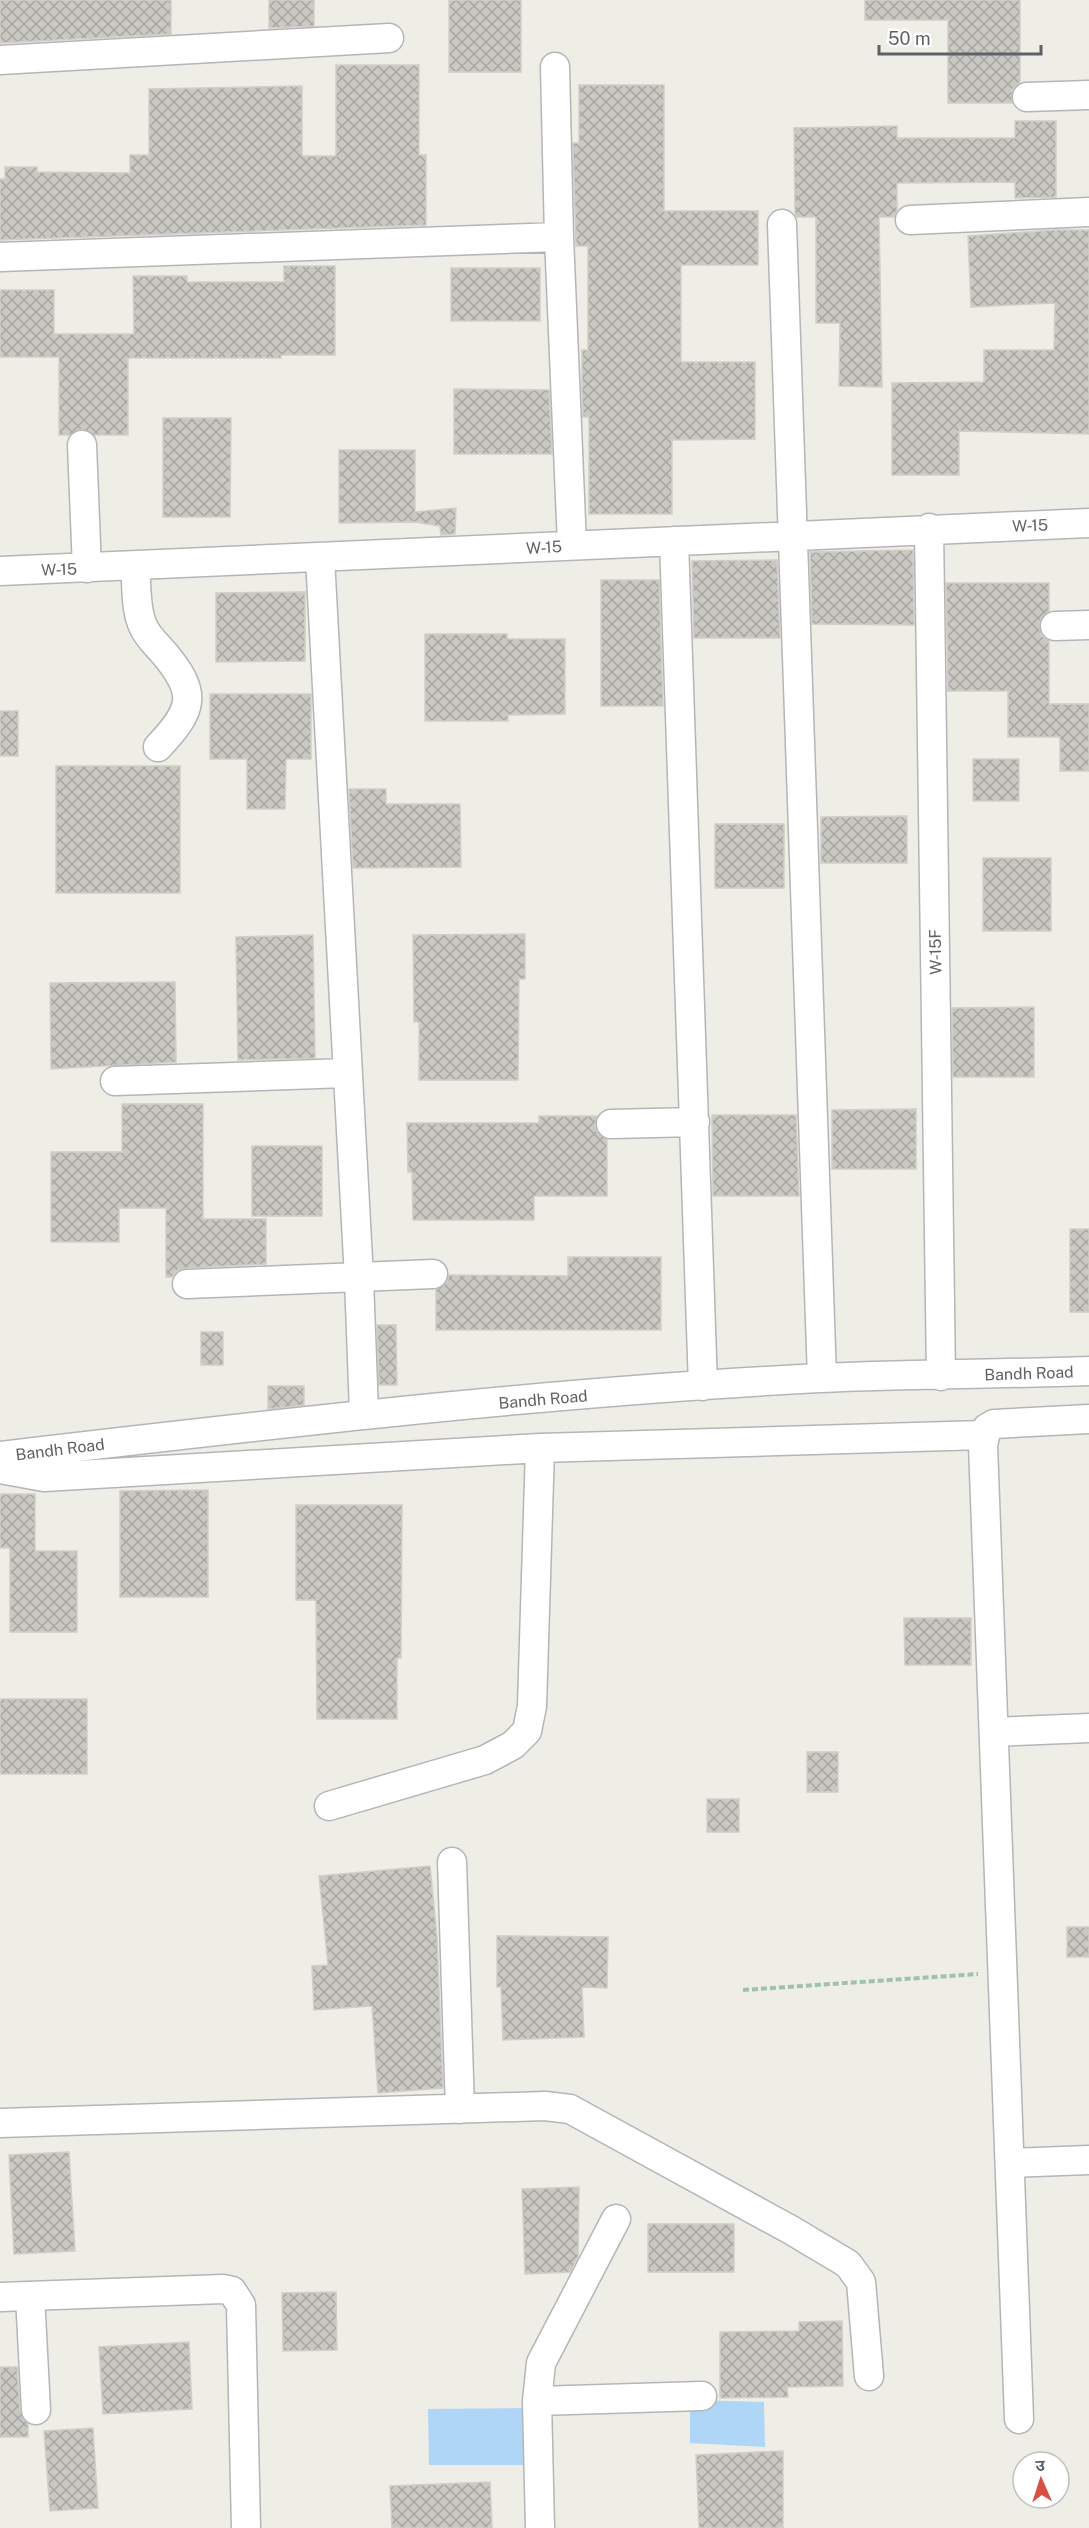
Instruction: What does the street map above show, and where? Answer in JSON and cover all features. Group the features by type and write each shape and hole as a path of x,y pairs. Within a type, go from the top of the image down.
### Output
{"street":[{"path":"0,60 389,38"},
{"path":"555,67 559,237 572,545"},
{"path":"1027,97 1089,95"},
{"path":"910,220 1089,212"},
{"path":"782,224 795,536 822,1378"},
{"path":"0,257 559,237"},
{"path":"82,445 87,568"},
{"name":"W-15","path":"0,571 320,558 929,528 1089,523"},
{"name":"W-15F","path":"929,528 941,1376"},
{"path":"674,541 703,1386"},
{"path":"320,558 359,1278 364,1413"},
{"path":"135,566 140,619 144,629 175,666 186,685 186,705 179,725 158,747"},
{"path":"1055,626 1089,626"},
{"path":"115,1080 347,1073"},
{"path":"611,1124 695,1122"},
{"path":"187,1284 433,1274"},
{"name":"Bandh Road","path":"0,1456 364,1413 703,1386 822,1378 1089,1371"},
{"path":"1019,2419 983,1435 993,1424 1089,1419"},
{"path":"0,1469 44,1477 540,1448 983,1435"},
{"path":"329,1806 485,1760 513,1746 527,1731 532,1706 540,1448"},
{"path":"994,1732 1089,1728"},
{"path":"452,1862 460,2109"},
{"path":"0,2123 545,2106 570,2109 771,2218 848,2264 861,2282 868,2376"},
{"path":"1011,2163 1089,2160"},
{"path":"540,2528 537,2401 541,2363 616,2219"},
{"path":"0,2297 223,2289 232,2291 241,2304 246,2528"},
{"path":"30,2296 36,2410"},
{"path":"537,2401 702,2396"}],"path":[{"path":"743,1990 1002,1972"}],"water":[{"path":"690,2400 764,2402 765,2447 690,2443"},
{"path":"527,2408 533,2465 429,2465 428,2409"}],"building":[{"path":"0,0 171,0 171,34 0,43"},
{"path":"269,0 314,0 314,26 269,28"},
{"path":"449,0 521,0 521,72 449,72"},
{"path":"865,0 1020,0 1020,82 1012,90 1012,103 948,103 948,20 865,20"},
{"path":"336,65 419,65 419,155 426,155 426,225 0,240 0,179 5,179 5,167 37,167 37,172 130,173 130,155 149,155 149,89 302,86 302,156 336,156"},
{"path":"579,85 664,85 664,211 758,211 758,265 681,265 681,362 755,362 755,439 672,440 672,514 589,514 589,417 583,417 582,390 582,350 588,350 588,246 576,246 573,143 579,143"},
{"path":"1015,121 1056,121 1056,197 1015,198 1015,182 897,183 897,210 894,217 879,217 882,387 839,386 840,323 816,323 816,217 797,217 795,214 794,128 897,126 897,138 1015,138"},
{"path":"1089,230 1089,434 959,431 959,475 892,475 892,383 984,382 984,350 1054,350 1055,303 971,307 968,236"},
{"path":"284,266 335,266 335,355 281,355 281,358 128,358 128,435 94,435 82,429 70,435 59,435 59,357 0,357 0,290 54,290 54,334 134,334 133,276 187,276 187,282 284,282"},
{"path":"451,268 540,268 540,321 451,321"},
{"path":"454,389 549,390 552,454 454,454"},
{"path":"163,418 231,418 230,517 163,517"},
{"path":"339,450 415,450 415,512 456,508 455,534 441,535 440,526 415,522 339,523"},
{"path":"913,550 914,625 812,624 810,552"},
{"path":"777,560 780,638 694,638 692,561"},
{"path":"601,580 659,580 663,706 601,706"},
{"path":"946,583 1049,583 1049,611 1041,618 1039,626 1041,635 1049,641 1049,704 1089,704 1089,771 1060,771 1060,737 1008,737 1008,691 948,691"},
{"path":"305,592 305,661 216,662 216,593"},
{"path":"425,634 507,634 507,639 565,639 565,714 508,715 508,721 425,721"},
{"path":"210,694 311,694 311,759 286,759 285,809 247,809 247,759 210,759"},
{"path":"0,711 18,711 18,756 0,756"},
{"path":"973,759 1019,759 1019,801 973,801"},
{"path":"56,766 180,766 180,893 56,893"},
{"path":"349,789 386,789 386,804 460,804 461,867 353,868"},
{"path":"907,816 907,863 821,863 821,817"},
{"path":"715,824 784,824 784,888 715,888"},
{"path":"983,858 1051,858 1051,931 983,931"},
{"path":"525,934 525,979 519,979 518,1080 419,1080 419,1022 414,1022 413,935"},
{"path":"313,935 315,1058 238,1060 236,937"},
{"path":"175,982 176,1062 51,1069 50,983"},
{"path":"1034,1007 1034,1077 953,1077 952,1008"},
{"path":"122,1104 203,1104 203,1219 266,1219 266,1264 186,1268 178,1270 172,1277 166,1277 166,1208 119,1208 119,1242 51,1242 51,1152 122,1152"},
{"path":"916,1109 916,1169 832,1169 832,1110"},
{"path":"712,1115 796,1115 799,1196 713,1196"},
{"path":"539,1116 597,1116 595,1124 597,1132 607,1139 607,1196 534,1196 534,1220 413,1220 412,1172 408,1172 407,1123 539,1123"},
{"path":"252,1146 322,1146 322,1216 252,1216"},
{"path":"1070,1229 1089,1229 1089,1312 1070,1312"},
{"path":"568,1257 661,1257 661,1330 436,1330 436,1290 447,1282 449,1275 568,1276"},
{"path":"377,1325 396,1325 397,1385 379,1385"},
{"path":"201,1332 223,1332 223,1365 201,1365"},
{"path":"268,1386 304,1386 304,1405 268,1409"},
{"path":"208,1490 208,1597 120,1597 120,1491"},
{"path":"0,1494 35,1494 35,1551 77,1551 77,1632 10,1632 10,1548 0,1548"},
{"path":"296,1505 402,1505 401,1658 397,1658 397,1719 317,1719 316,1600 296,1600"},
{"path":"904,1618 971,1618 971,1665 905,1665"},
{"path":"0,1699 87,1699 87,1774 0,1774"},
{"path":"807,1752 838,1752 838,1792 807,1792"},
{"path":"707,1799 739,1799 739,1832 707,1832"},
{"path":"430,1866 437,1937 443,2088 378,2093 372,2006 314,2010 312,1966 328,1965 319,1876"},
{"path":"1067,1927 1089,1927 1089,1957 1067,1957"},
{"path":"497,1936 608,1937 607,1988 582,1987 584,2037 503,2040 501,1987 497,1987"},
{"path":"69,2152 75,2251 14,2254 9,2155"},
{"path":"579,2187 578,2256 570,2272 525,2274 522,2189"},
{"path":"648,2224 734,2224 734,2272 648,2272"},
{"path":"336,2292 337,2350 283,2351 282,2293"},
{"path":"842,2321 843,2386 787,2387 788,2397 720,2398 720,2332 799,2331 799,2322"},
{"path":"189,2342 192,2409 103,2414 99,2347"},
{"path":"0,2367 17,2367 20,2411 28,2424 28,2437 0,2437"},
{"path":"93,2428 98,2508 50,2511 44,2431"},
{"path":"783,2451 783,2528 699,2528 696,2455"},
{"path":"490,2482 492,2528 392,2528 390,2486"}]}
